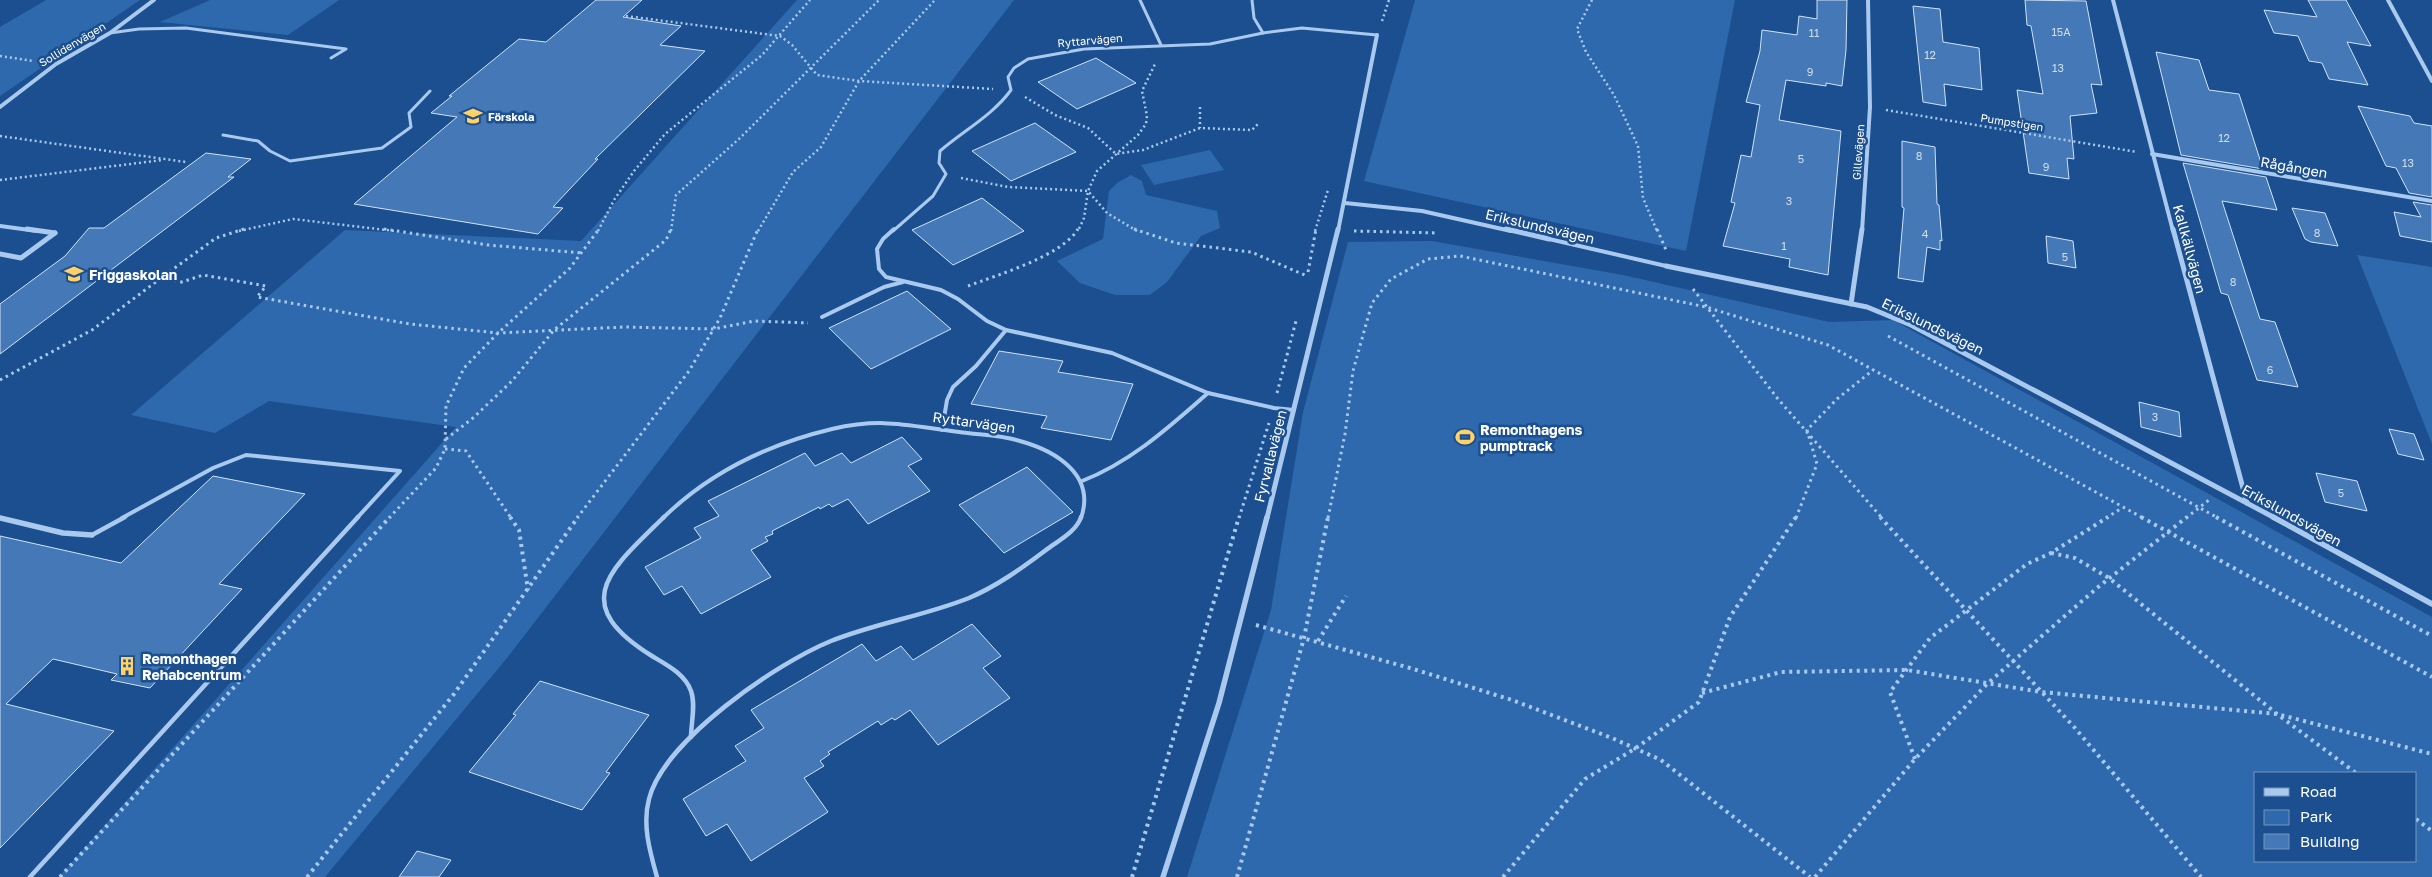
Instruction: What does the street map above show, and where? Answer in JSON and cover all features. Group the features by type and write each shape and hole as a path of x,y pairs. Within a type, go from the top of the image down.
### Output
{"street":[{"name":"Sollidenvägen","path":"0,107 56,64 110,33 154,0"},
{"name":"Gillevägen","path":"1850,304 1862,231 1870,107 1868,0"},
{"name":"Kallkällvägen","path":"2113,0 2152,154 2248,503"},
{"path":"2388,0 2432,81"},
{"name":"Fyrvallavägen","path":"1163,877 1219,703 1241,620 1345,203 1377,36"},
{"name":"Rågången","path":"2152,154 2432,201"},
{"name":"Erikslundsvägen","path":"1345,203 1422,211 1549,239"},
{"path":"0,226 55,233 21,258 0,254"},
{"name":"Erikslundsvägen","path":"1666,266 1867,307 1910,325 2248,503 2432,604"},
{"path":"0,518 63,533 92,535"}],"lane":[{"path":"1140,0 1161,45"},
{"path":"1252,0 1251,6 1255,21 1263,33"},
{"path":"110,33 139,29 186,28 346,49 331,58"},
{"name":"Ryttarvägen","path":"1012,90 1008,77 1014,68 1028,59 1084,48 1210,44 1263,33 1302,28 1377,36"},
{"path":"1012,90 993,112 960,133 940,151 939,163 946,174 933,196 883,239 877,249 879,269 886,277 948,294 987,320 1006,330 1112,353 1208,393 1274,408 1294,410"},
{"path":"224,135 258,142 270,151 290,161 382,148 411,127 409,113 430,91"},
{"name":"Erikslundsvägen","path":"1549,239 1666,266"},
{"path":"822,317 884,286 905,281"},
{"path":"942,430 947,400 953,387 976,366 1006,330"},
{"path":"657,877 645,833 646,813 652,788 665,765 691,738 765,677 831,641 956,602 987,589 1079,524 1086,511 1086,495 1082,481 1098,476 1157,437 1208,393"},
{"name":"Ryttarvägen","path":"691,738 691,691 684,678 638,647 606,616 603,598 609,579 627,554 694,490 724,470 765,452 845,425 877,421 1018,440 1038,446 1068,465 1082,481"},
{"path":"30,877 400,471 246,456 214,468 92,535"}],"path":[{"path":"60,877 254,667 343,566 436,468 445,449 446,406 464,368 498,333 530,306 583,253 601,227 614,200 665,134 762,55 810,0"},
{"path":"445,439 472,418 512,382 554,330 666,240 673,226 676,195 740,138 879,0"},
{"path":"307,877 454,694 585,507 688,371 714,329 759,228 793,172 821,147 860,81 935,0"},
{"path":"1377,36 1389,0"},
{"path":"1592,0 1577,29 1586,52 1614,95 1638,146 1643,198 1673,268 1687,281 1725,333 1908,549 2042,692 2201,877"},
{"path":"626,16 780,36 792,45 817,75 860,81 1012,90 1055,115 1088,128 1116,154"},
{"path":"948,294 1026,264 1057,249 1083,223 1088,191 1097,171 1138,136 1146,124 1147,116 1142,91 1152,73 1161,45"},
{"path":"0,56 56,64"},
{"path":"1200,107 1200,128"},
{"name":"Pumpstigen","path":"1870,107 2152,154"},
{"path":"1116,154 1143,150 1200,128 1234,131 1252,130 1259,123"},
{"path":"0,136 186,162"},
{"path":"0,180 169,160"},
{"path":"946,174 987,185 1027,190 1088,191"},
{"path":"1305,285 1316,227 1329,186"},
{"path":"1088,191 1097,205 1110,217 1159,238 1190,245 1231,248 1253,252 1307,276"},
{"path":"0,380 92,330 216,238 241,230 293,220 424,234 488,244 583,253"},
{"path":"1237,877 1304,638 1345,434 1353,371 1372,303 1391,279 1428,258 1460,256 1706,307 1828,345 2432,677"},
{"path":"161,278 182,282 204,275 266,286 257,297 410,324 498,333 624,327 714,329 754,322 809,323 822,317"},
{"path":"1132,877 1215,593 1274,408 1298,314"},
{"path":"1879,331 2432,636"},
{"path":"1806,430 1837,399 1873,370"},
{"path":"1503,877 1585,779 1636,748 1699,702 1730,617 1796,518 1817,464 1806,430"},
{"path":"445,449 466,451 519,530 528,590"},
{"path":"1815,877 1915,759 1988,683 2109,578 2223,490"},
{"path":"1915,759 1890,692 1930,638 2027,564 2051,553 2122,508"},
{"path":"2051,553 2076,558 2109,578 2277,714 2355,772"},
{"path":"1318,641 1346,596"},
{"path":"1241,620 1430,674 1542,711 1636,748 1661,760 1810,877"},
{"path":"1702,693 1780,672 1907,670 2042,692 2277,714 2432,754"},
{"path":"2417,820 2432,831"}],"green space":[{"path":"46,0 140,0 0,96 0,27"},
{"path":"210,0 339,0 288,35 160,22"},
{"path":"797,0 1014,0 507,658 325,877 59,877 456,427 269,401 215,433 131,415 345,230 581,241"},
{"path":"1415,0 1735,0 1686,251 1364,181"},
{"path":"1210,150 1224,170 1154,185 1141,165"},
{"path":"1131,175 1142,181 1146,195 1217,211 1220,228 1201,236 1167,282 1150,295 1115,295 1080,283 1057,261 1103,239 1109,191 1117,183"},
{"path":"1432,241 1623,275 1829,322 1893,320 2432,617 2432,877 1187,877 1271,610 1303,412 1348,242"},
{"path":"2357,255 2432,267 2432,444"}],"building":[{"name":"Förskola","path":"596,0 642,0 623,17 681,26 660,45 705,51 595,159 598,159 553,207 563,208 538,234 354,204 457,117 431,113 452,96 449,96 519,39 546,42"},
{"path":"1817,0 1847,0 1846,50 1842,86 1826,83 1826,86 1786,80 1779,120 1841,131 1828,275 1789,267 1790,259 1723,246 1735,203 1731,202 1741,155 1751,157 1760,105 1746,102 1760,51 1762,30 1797,35 1799,16 1817,19"},
{"path":"2025,0 2086,1 2102,85 2091,84 2097,113 2070,116 2074,159 2067,158 2069,179 2029,173 2017,90 2043,94 2031,26 2027,25"},
{"path":"2308,0 2346,0 2371,46 2347,42 2368,85 2329,79 2322,63 2309,61 2298,36 2274,33 2264,10 2317,17"},
{"path":"1913,6 1940,9 1943,42 1979,48 1982,90 1944,84 1946,106 1923,102"},
{"path":"2156,52 2199,60 2209,90 2239,94 2263,169 2181,155"},
{"path":"1096,58 1136,83 1077,109 1038,82"},
{"path":"2358,106 2410,116 2414,123 2432,126 2432,197 2409,193 2396,168 2386,166"},
{"path":"1035,123 1076,152 1011,181 972,151"},
{"path":"1902,141 1935,147 1937,204 1939,205 1942,241 1940,240 1940,250 1927,247 1923,282 1898,278 1904,208 1902,207"},
{"name":"Friggaskolan","path":"206,153 251,159 228,177 234,177 0,354 0,304 65,256 89,228 104,228"},
{"path":"2183,163 2266,177 2277,210 2222,201 2260,319 2275,322 2298,387 2257,380 2228,295 2221,293"},
{"path":"982,198 1024,231 953,265 912,230"},
{"path":"2413,202 2432,205 2432,242 2400,236 2394,212 2421,217"},
{"path":"2292,208 2325,213 2338,246 2311,242 2305,239"},
{"path":"2046,236 2073,241 2076,268 2048,263"},
{"path":"907,291 951,329 871,369 829,328"},
{"path":"999,351 1063,361 1058,372 1133,384 1111,440 1041,428 1047,416 971,404"},
{"path":"2139,402 2179,412 2181,437 2141,427"},
{"path":"2389,429 2414,434 2424,460 2398,454"},
{"path":"902,437 922,459 908,466 930,491 868,524 848,499 832,507 829,504 820,509 819,507 772,531 773,534 765,537 768,541 751,550 771,577 701,614 682,586 664,595 645,567 701,538 694,528 719,516 708,501 805,453 815,466 842,453 851,463"},
{"path":"1027,467 1073,512 1004,553 959,505"},
{"path":"2316,473 2357,481 2367,511 2325,502"},
{"name":"Remonthagen Rehabcentrum","path":"213,476 305,494 219,584 242,589 150,688 111,680 117,674 53,659 6,704 114,731 0,848 0,536 121,563"},
{"path":"972,624 1001,656 983,668 1010,698 938,745 910,710 895,720 892,718 881,725 878,721 828,752 830,754 820,761 824,766 804,778 828,812 751,861 727,824 706,836 683,799 746,761 735,746 764,728 751,710 862,644 876,661 901,646 913,660"},
{"path":"540,681 649,715 606,772 610,773 582,810 469,772 516,715 513,714"},
{"path":"417,851 451,860 439,877 399,877"}],"place":[{"name":"Förskola","path":"473,116"},
{"name":"Friggaskolan","path":"74,274"},
{"name":"Remonthagens pumptrack","path":"1465,437"},
{"name":"Remonthagen Rehabcentrum","path":"127,666"}]}
